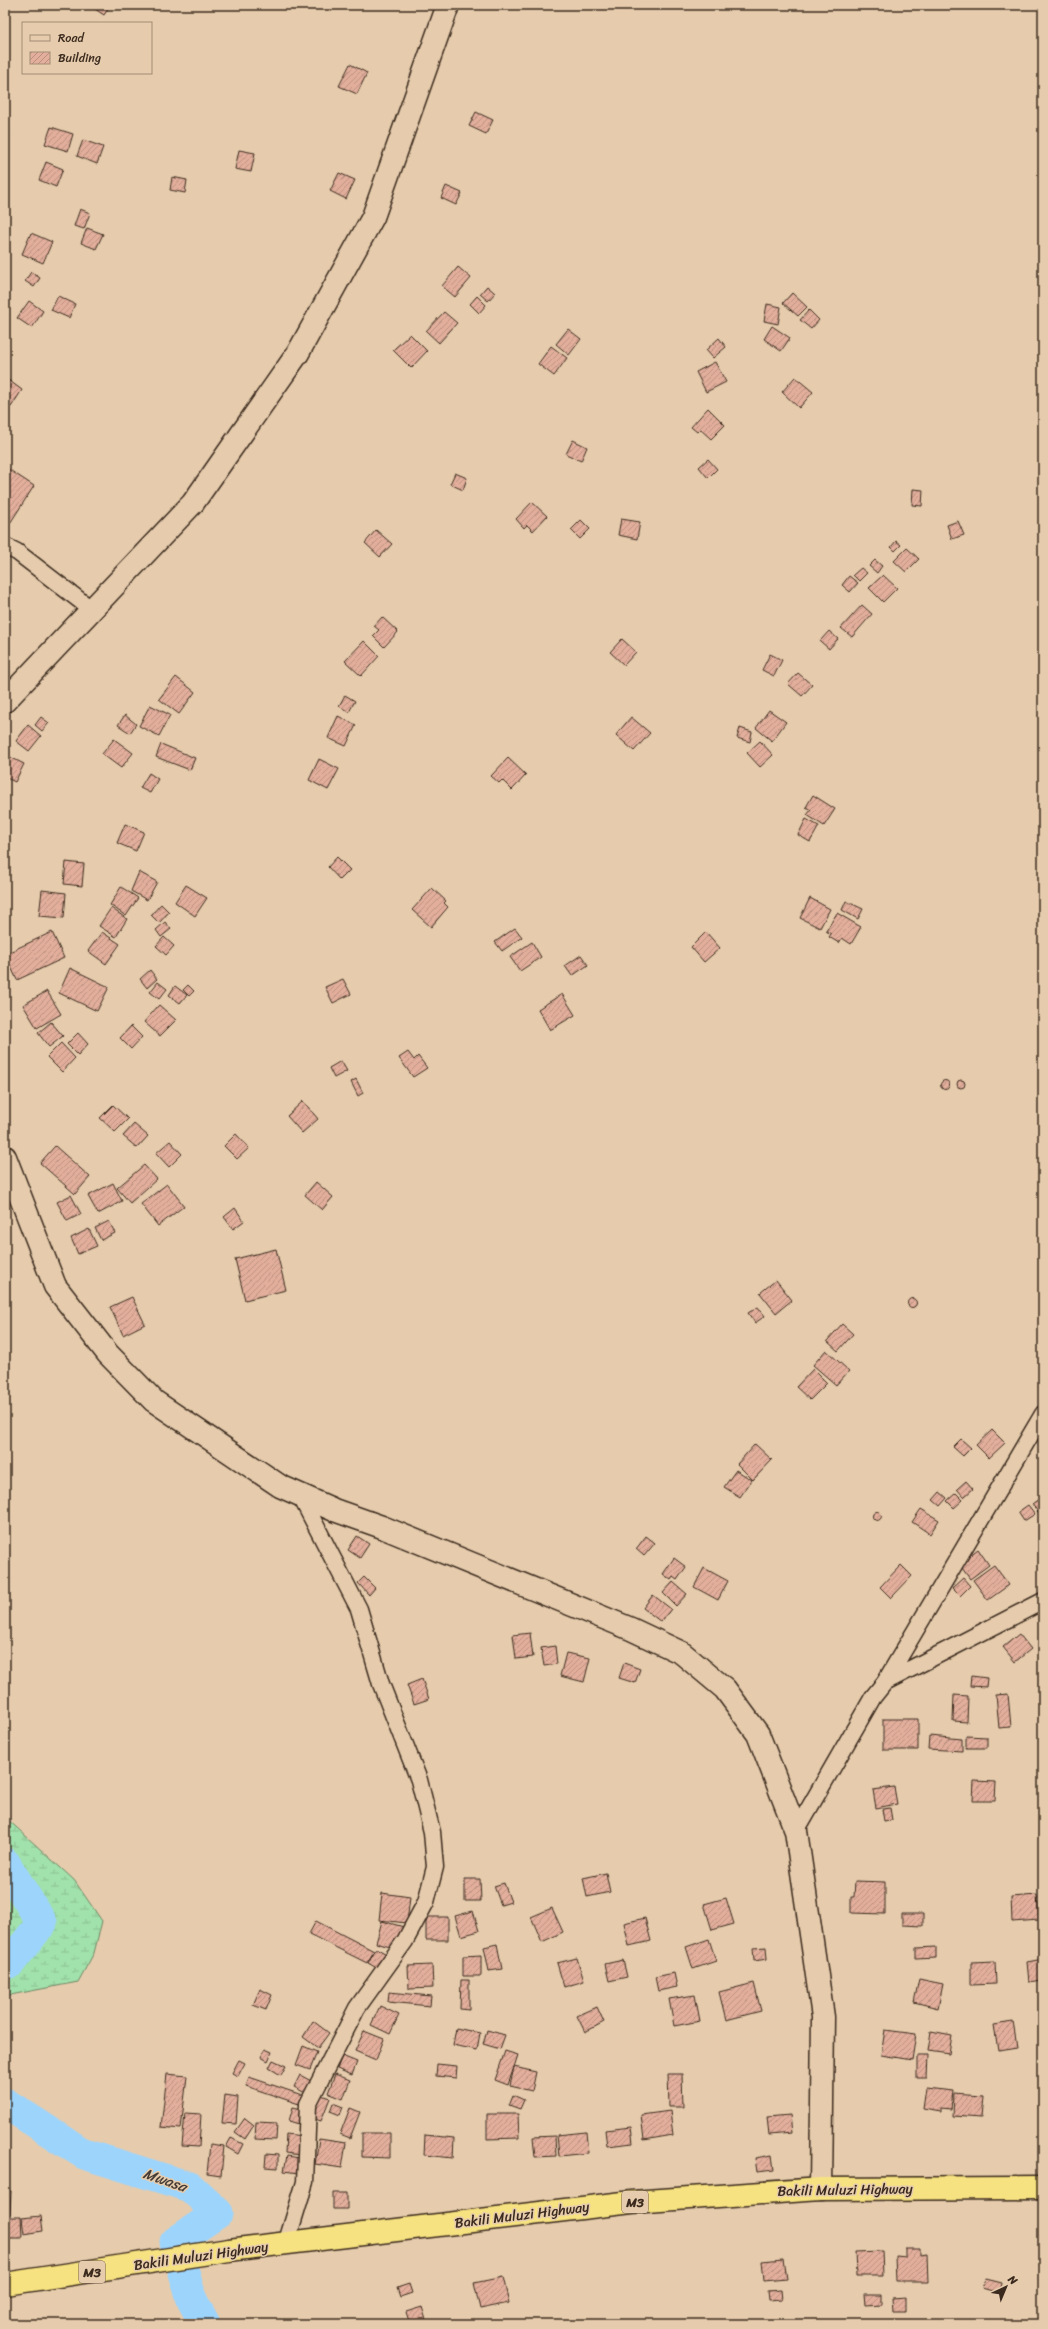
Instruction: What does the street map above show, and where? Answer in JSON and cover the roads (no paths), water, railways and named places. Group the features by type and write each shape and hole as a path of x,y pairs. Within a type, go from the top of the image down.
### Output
{"highway":[{"name":"Bakili Muluzi Highway","path":"5,2284 180,2259 229,2250 632,2202 821,2189 1043,2188"}],"street":[{"path":"5,701 193,503 298,353 373,217 448,5"},
{"path":"5,546 17,552 91,609"},
{"path":"5,1157 55,1286 108,1354 154,1401 280,1486 631,1629 682,1652 725,1689 758,1734 796,1831 824,2017 821,2189"},
{"path":"796,1831 873,1697 885,1682 1043,1414"},
{"path":"286,2244 306,2182 308,2104 357,2008 406,1941 426,1902 435,1867 432,1832 419,1780 381,1684 359,1609 300,1495"},
{"path":"885,1682 1043,1601"}],"waterway":[{"name":"Mwasa","path":"5,1863 42,1923 10,1963 5,1964"},
{"name":"Mwasa","path":"5,2103 84,2154 190,2187 218,2213 175,2242 192,2300 205,2324"}]}
